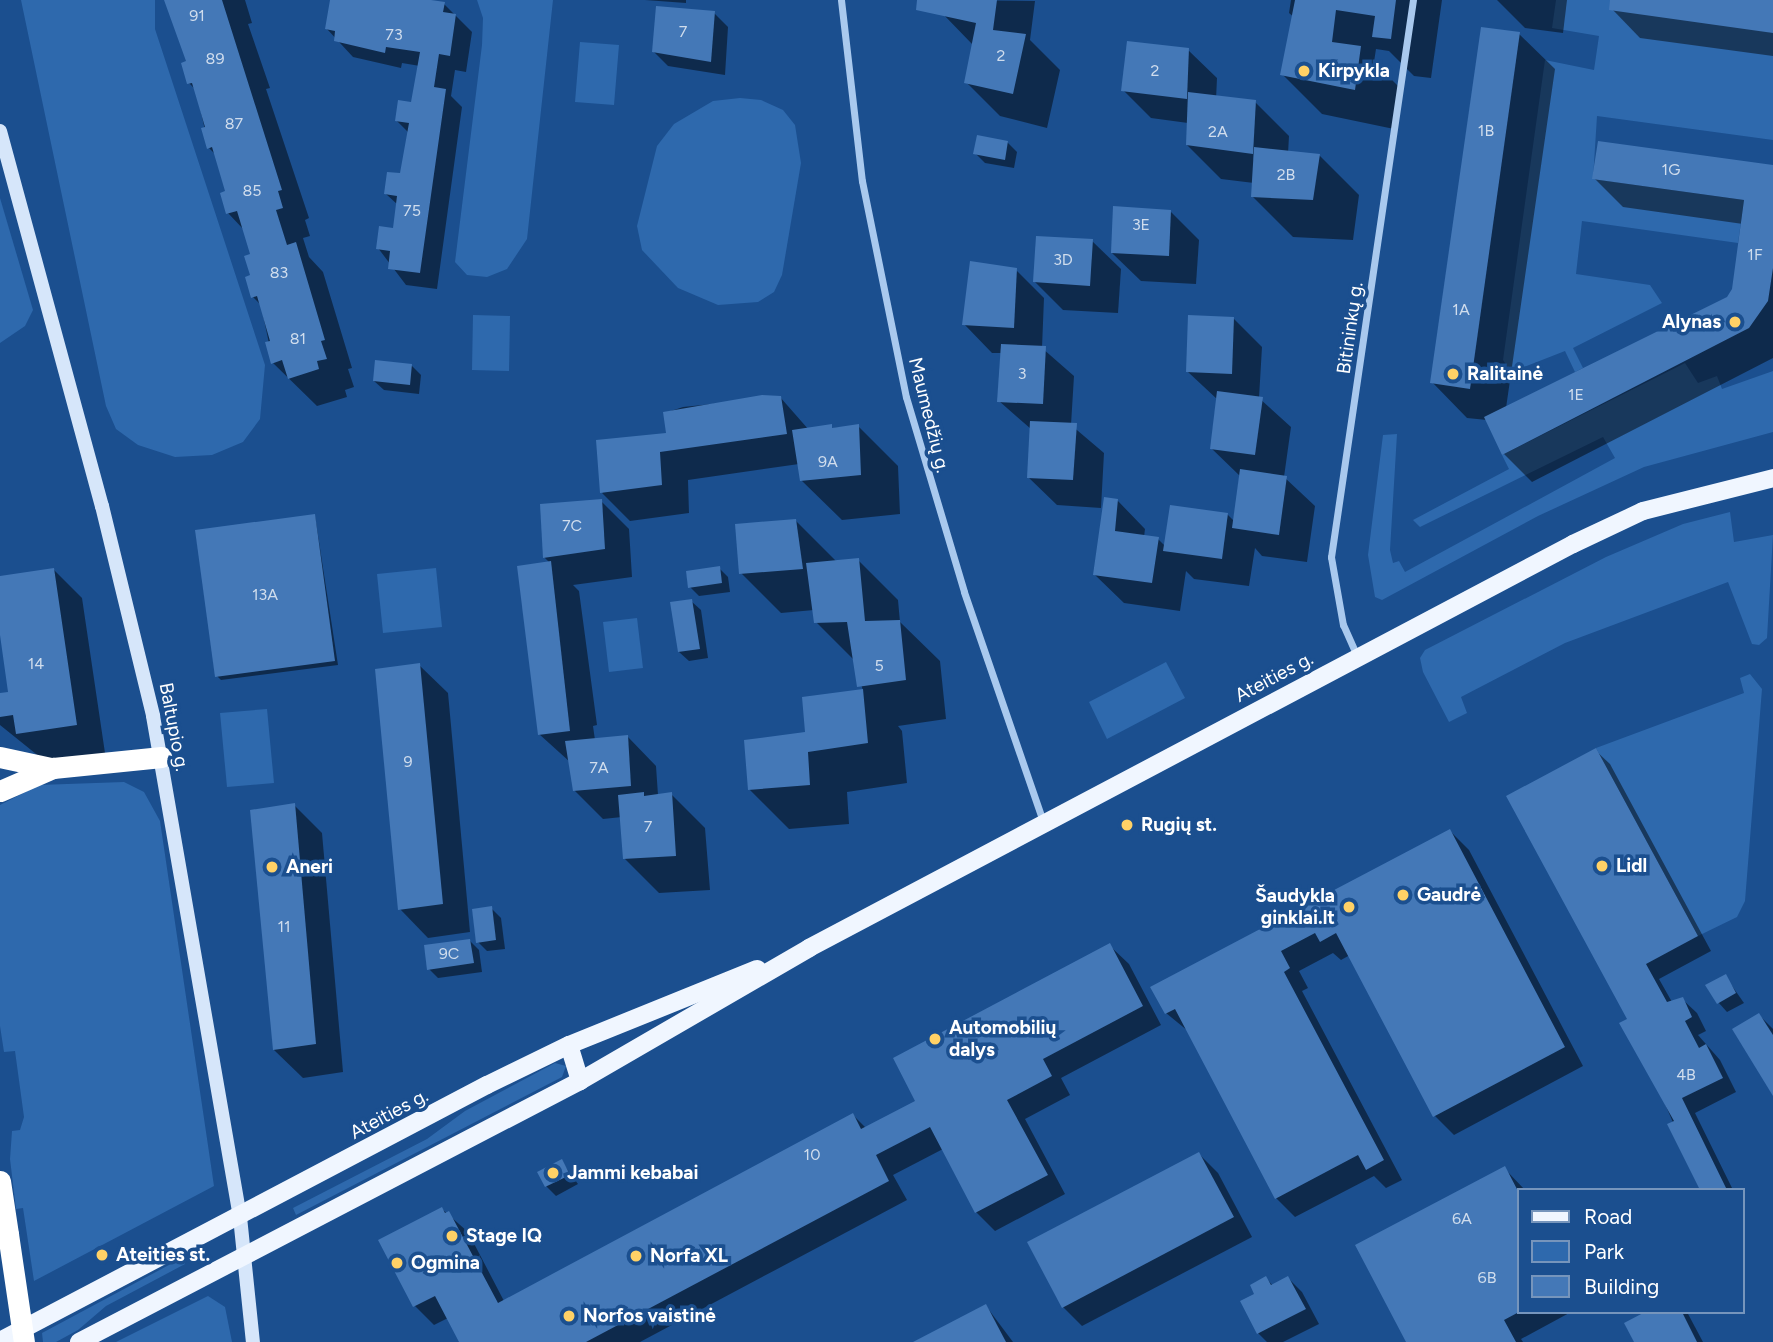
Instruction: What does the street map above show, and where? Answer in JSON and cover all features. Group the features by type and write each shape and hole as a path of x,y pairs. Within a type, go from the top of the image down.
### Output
{"highway":[{"path":"0,757 53,768 161,757"},
{"path":"0,791 53,768"},
{"path":"0,1181 24,1342"}],"main road":[{"name":"Ateities g.","path":"79,1342 245,1258 580,1081 809,948 1357,656 1643,512 1773,478"},
{"name":"Ateities g.","path":"0,1341 569,1045 809,948"},
{"path":"569,1045 580,1081"}],"street":[{"name":"Maumedžių g.","path":"841,0 862,181 906,397 996,691 1044,824"},
{"name":"Bitininkų g.","path":"1357,656 1343,625 1331,557 1413,0"},
{"name":"Baltupio g.","path":"0,131 105,519 161,757 240,1217 253,1342"}],"green space":[{"path":"21,0 155,0 155,29 265,365 260,419 243,442 212,455 175,457 138,445 116,429 106,406"},
{"path":"477,0 553,0 527,239 507,269 487,277 467,275 455,262 482,45 483,18"},
{"path":"1556,0 1612,0 1773,33 1773,140 1597,116 1593,179 1744,200 1738,243 1582,221 1576,274 1650,285 1662,303 1573,348 1583,368 1575,372 1565,351 1511,372 1503,360 1545,60 1594,70 1599,36 1552,28"},
{"path":"580,42 619,45 614,105 575,102"},
{"path":"740,98 761,100 783,110 795,125 801,163 782,275 774,292 758,302 718,305 678,288 642,250 637,226 657,146 674,124 713,101"},
{"path":"0,198 33,310 25,326 0,343"},
{"path":"473,315 510,316 509,371 472,370"},
{"path":"1685,363 1698,383 1717,376 1722,389 1773,371 1773,432 1644,467 1538,516 1382,600 1375,597 1368,555 1383,435 1397,434 1390,550 1393,563 1399,561 1405,572 1615,458 1603,437 1420,527 1413,520 1509,469 1502,455"},
{"path":"1730,512 1734,542 1773,535 1767,638 1759,645 1752,644 1728,582 1565,643 1461,697 1467,713 1449,722 1423,672 1420,658 1425,650 1606,557 1683,524"},
{"path":"436,568 442,627 383,633 377,574"},
{"path":"637,618 643,668 609,672 603,622"},
{"path":"1166,662 1185,698 1107,739 1089,702"},
{"path":"1750,674 1762,689 1745,901 1737,917 1698,936 1596,748 1744,693 1740,678"},
{"path":"267,709 274,783 227,787 220,713"},
{"path":"124,782 144,792 160,821 214,1186 34,1281 23,1208 16,1209 10,1159 12,1131 20,1130 24,1117 15,1051 4,1052 0,1026 0,805 39,785"},
{"path":"555,1063 566,1066 562,1077 296,1215 293,1208 427,1139 465,1111"},
{"path":"182,1258 185,1264 106,1306 78,1330 56,1342 43,1342 42,1333"},
{"path":"208,1296 225,1307 232,1342 116,1342"}],"building":[{"path":"164,0 222,0 282,190 278,191 283,208 276,210 287,245 296,242 325,340 321,341 327,359 317,361 319,369 288,379 282,360 271,364 265,342 270,341 257,296 251,298 245,277 250,275 244,256 250,254 237,211 226,214 220,193 225,191 212,147 207,149 201,128 205,127 192,83 187,84 181,63 186,61"},
{"path":"330,0 431,0 445,2 443,12 456,14 450,56 439,54 434,87 446,89 420,273 388,269 390,251 376,249 379,226 393,228 397,196 384,194 387,172 400,173 409,123 395,121 398,100 411,102 420,52 386,47 385,53 334,41 335,31 325,29"},
{"path":"917,0 997,0 993,30 1026,34 1013,94 964,83 976,23 916,10"},
{"path":"1295,0 1396,0 1391,39 1372,37 1375,16 1336,10 1332,42 1361,46 1355,90 1280,75"},
{"path":"1610,0 1773,0 1773,33 1609,10"},
{"path":"656,6 715,11 711,62 652,52"},
{"path":"1481,27 1520,32 1470,389 1430,383"},
{"path":"1127,41 1189,48 1187,99 1121,91"},
{"path":"1188,92 1256,100 1253,154 1186,145"},
{"path":"977,135 1008,141 1005,160 973,154"},
{"path":"1598,141 1773,165 1773,268 1768,301 1749,328 1502,455 1484,417 1727,297 1732,289 1744,200 1592,179"},
{"path":"1254,147 1320,154 1313,200 1251,197"},
{"path":"1113,206 1171,210 1169,256 1111,253"},
{"path":"1036,236 1093,239 1090,286 1033,282"},
{"path":"970,261 1017,268 1014,328 962,325"},
{"path":"1188,315 1234,317 1232,374 1186,372"},
{"path":"1001,344 1046,346 1043,404 997,402"},
{"path":"375,360 412,364 410,385 373,381"},
{"path":"1217,391 1263,397 1255,455 1210,449"},
{"path":"762,395 781,396 787,434 660,452 662,485 600,493 596,440 666,433 663,412"},
{"path":"1030,421 1077,423 1073,480 1027,478"},
{"path":"832,424 832,428 859,424 861,475 800,481 792,430"},
{"path":"1240,469 1287,476 1279,535 1232,528"},
{"path":"1104,497 1118,499 1115,531 1159,537 1152,583 1093,575"},
{"path":"602,499 605,549 543,558 540,504"},
{"path":"1170,505 1228,513 1222,559 1163,551"},
{"path":"315,514 335,661 215,677 195,530"},
{"path":"796,519 803,569 739,574 735,524"},
{"path":"859,558 865,621 900,620 906,680 857,687 847,622 814,623 806,563"},
{"path":"551,561 570,731 538,735 517,566"},
{"path":"720,566 722,583 688,588 686,571"},
{"path":"54,568 77,725 16,734 13,715 0,717 0,693 8,692 0,635 0,576"},
{"path":"692,599 700,649 678,652 670,602"},
{"path":"420,663 443,904 398,910 375,669"},
{"path":"863,689 868,743 808,752 810,785 748,790 744,740 805,732 802,697"},
{"path":"628,735 631,786 573,791 565,741"},
{"name":"Lidl","path":"1596,748 1698,936 1646,964 1667,1002 1683,997 1692,1017 1685,1021 1699,1048 1706,1044 1723,1078 1682,1098 1726,1188 1699,1188 1667,1124 1674,1121 1619,1023 1627,1019 1506,796"},
{"path":"644,792 644,796 672,792 676,856 623,859 618,795"},
{"path":"295,803 316,1044 273,1050 250,810"},
{"path":"1450,829 1565,1047 1433,1117 1336,933 1320,942 1315,933 1281,951 1290,968 1284,972 1384,1160 1366,1170 1358,1155 1275,1199 1175,1009 1165,1014 1150,987"},
{"path":"492,906 496,940 476,943 472,909"},
{"path":"470,939 474,963 427,970 424,945"},
{"path":"1110,943 1143,1006 1043,1059 1052,1076 1007,1100 1048,1175 975,1213 930,1127 876,1155 889,1181 586,1342 459,1342 435,1296 413,1307 378,1240 442,1207 445,1213 449,1211 498,1303 853,1113 861,1129 915,1101 893,1058"},
{"path":"1726,974 1736,993 1717,1004 1705,985"},
{"path":"1759,1013 1773,1035 1773,1096 1732,1029"},
{"path":"1199,1152 1234,1217 1062,1308 1027,1242"},
{"name":"Jammi kebabai","path":"562,1159 570,1175 545,1187 537,1172"},
{"path":"1505,1166 1518,1191 1518,1313 1504,1320 1516,1342 1406,1342 1355,1245"},
{"path":"1266,1276 1271,1285 1288,1276 1306,1309 1257,1334 1240,1301 1254,1294 1250,1285"},
{"path":"986,1304 1006,1342 913,1342"},
{"path":"1641,1314 1683,1314 1697,1342 1634,1342 1624,1323"}],"place":[{"name":"Kirpykla","path":"1304,71"},
{"name":"Alynas","path":"1735,322"},
{"name":"Ralitainė","path":"1453,374"},
{"name":"Rugių st.","path":"1127,825"},
{"name":"Lidl","path":"1602,866"},
{"name":"Aneri","path":"272,867"},
{"name":"Gaudrė","path":"1403,895"},
{"name":"Šaudykla ginklai.lt","path":"1349,907"},
{"name":"Automobilių dalys","path":"935,1039"},
{"name":"Jammi kebabai","path":"553,1173"},
{"name":"Stage IQ","path":"452,1236"},
{"name":"Ateities st.","path":"102,1255"},
{"name":"Norfa XL","path":"636,1256"},
{"name":"Ogmina","path":"397,1263"},
{"name":"Norfos vaistinė","path":"569,1316"}]}
